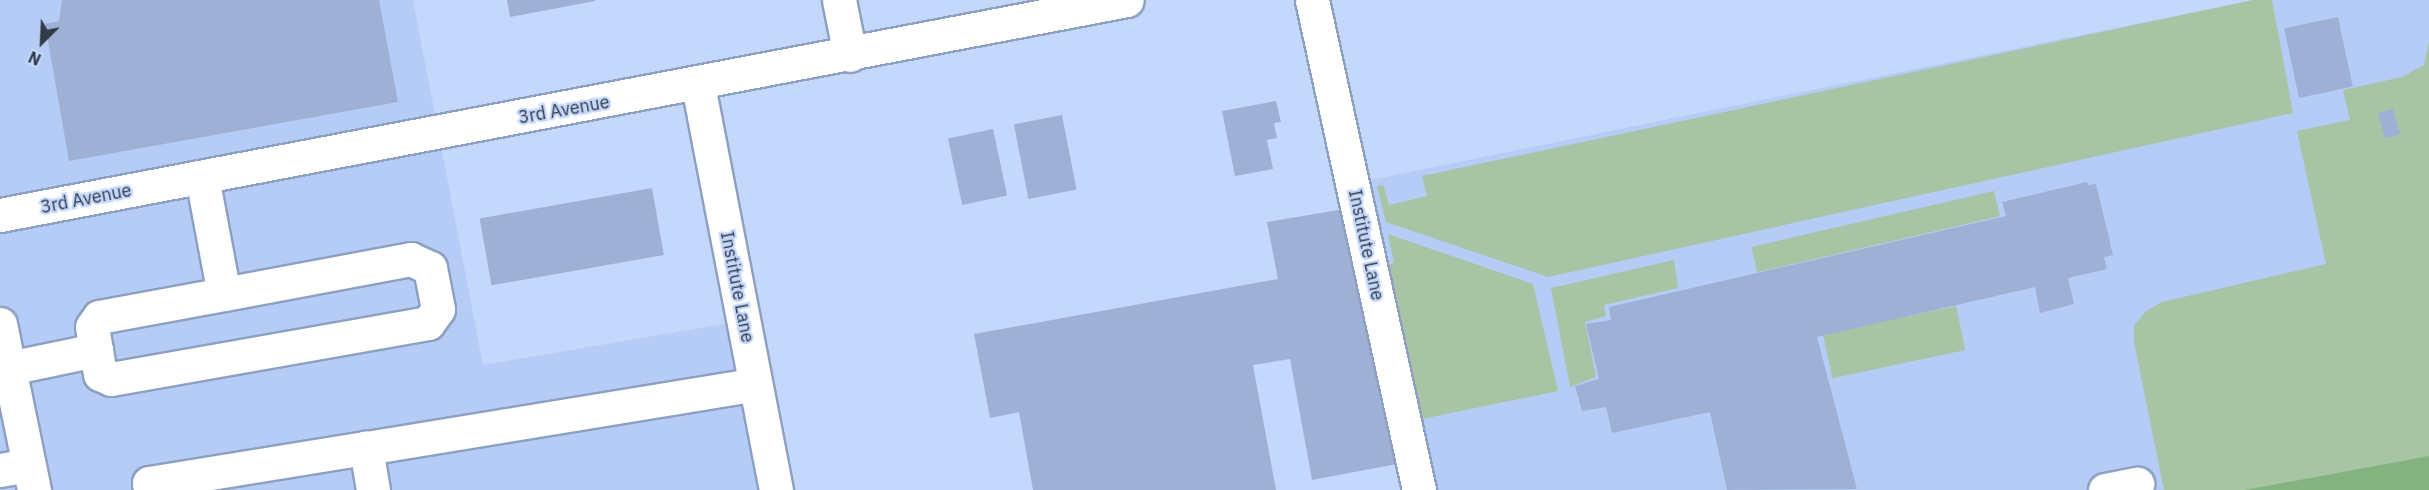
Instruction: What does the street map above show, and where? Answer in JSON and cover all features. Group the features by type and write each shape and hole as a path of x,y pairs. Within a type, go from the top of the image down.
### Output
{"street":[{"path":"839,0 850,55"},
{"name":"3rd Avenue","path":"0,215 850,55 1034,9 1126,0"},
{"name":"Institute Lane","path":"1312,0 1419,490"},
{"name":"Institute Lane","path":"698,85 776,490"},
{"path":"202,177 224,294"},
{"path":"411,259 430,268 438,309 428,322 111,380 100,374 92,327 99,317 224,294 411,259"},
{"path":"0,324 9,368 21,475"},
{"path":"9,368 96,350"},
{"path":"150,490 149,483 755,384"},
{"path":"366,448 372,490"},
{"path":"2105,490 2137,484"}],"shaded area":[{"path":"0,0 413,0 483,365 736,322 765,490 0,490"},
{"path":"2253,0 2429,0 2429,490 1422,490 1361,182"}],"green space":[{"path":"2253,0 2272,0 2293,113 1548,277 1386,222 1377,186 1383,185 1389,205 1427,196 1422,176"},
{"path":"2429,41 2429,459 2249,490 2164,490 2134,342 2134,326 2145,312 2162,302 2326,264 2297,131 2350,120 2343,90 2402,77 2424,65"},
{"path":"1994,191 2000,216 1757,272 1751,247"},
{"path":"1388,234 1533,284 1558,391 1422,419 1386,265 1394,263"},
{"path":"1674,260 1678,288 1604,305 1606,316 1585,322 1596,377 1570,387 1551,288"},
{"path":"1956,306 1965,350 1832,378 1823,334"},
{"path":"2429,456 2429,490 2245,490"}],"building":[{"path":"62,0 379,0 398,102 69,161 45,24 59,21"},
{"path":"507,0 595,0 595,1 510,17"},
{"path":"2338,17 2353,86 2299,98 2284,28"},
{"path":"1276,101 1281,122 1274,123 1277,138 1267,140 1273,169 1235,176 1222,111"},
{"path":"2393,109 2400,134 2385,138 2378,113"},
{"path":"1062,115 1077,190 1028,199 1014,124"},
{"path":"993,129 1007,196 962,205 948,139"},
{"path":"2087,182 2088,185 2096,184 2113,255 2104,257 2107,269 2068,278 2074,304 2040,313 2035,287 1817,337 1857,489 1727,490 1710,412 1612,433 1606,407 1582,411 1575,386 1599,379 1586,324 1611,320 1609,307 2006,216 2002,202"},
{"path":"652,188 664,255 491,285 480,218"},
{"path":"1350,208 1397,464 1312,480 1290,359 1253,365 1276,490 1033,490 1019,412 990,418 974,334 1278,279 1267,222"}]}
